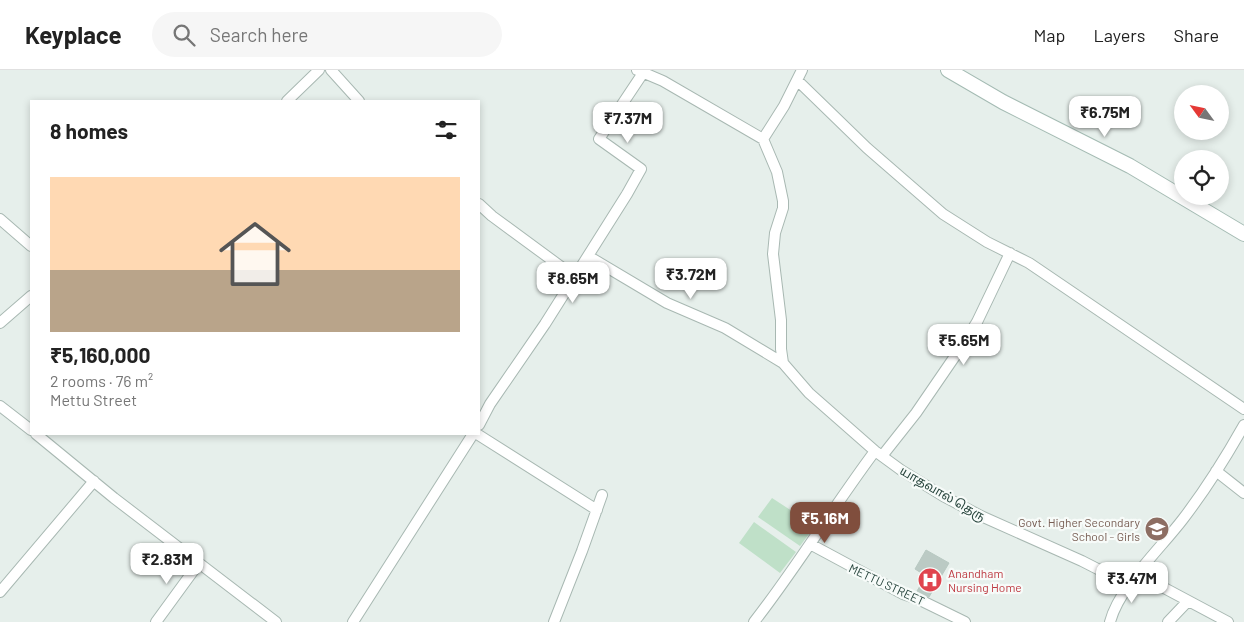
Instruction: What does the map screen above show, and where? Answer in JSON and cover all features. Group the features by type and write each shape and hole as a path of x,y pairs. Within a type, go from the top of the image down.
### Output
{"street":[{"path":"288,100 319,70"},
{"path":"331,70 359,100"},
{"path":"763,139 784,106 802,70"},
{"path":"948,70 1011,106 1130,166 1244,234"},
{"path":"480,423 490,404 546,324 641,169 599,139 639,71 662,80 763,139 777,172 783,201 772,254 781,320 783,363"},
{"path":"798,81 867,148 921,196 958,224 987,242 1029,263 1244,409"},
{"path":"480,205 492,216 575,277"},
{"path":"0,219 30,245"},
{"path":"754,622 879,453 916,412 964,343 977,322 1010,253"},
{"name":"யாதவால் தெரு","path":"588,256 667,303 725,328 783,363 809,393 879,453 917,480 961,506 1082,561 1134,579 1188,601 1228,622"},
{"path":"0,323 30,297"},
{"path":"0,406 30,429"},
{"path":"1110,622 1119,602 1134,579 1184,518 1224,460 1244,424"},
{"path":"37,435 276,622"},
{"path":"353,622 474,435"},
{"path":"477,435 597,510"},
{"path":"1216,471 1244,493"},
{"path":"0,592 94,481"},
{"path":"554,622 602,495"},
{"name":"METTU STREET","path":"810,544 903,594 918,599 965,622"},
{"path":"156,622 199,563"},
{"path":"1168,622 1188,601"}],"green space":[{"path":"772,498 815,526 800,546 758,517"},
{"path":"754,522 796,552 780,573 739,543"}],"building":[{"path":"926,550 949,563 929,597 917,591 926,576 915,569"}],"place":[{"name":"Govt. Higher Secondary School - Girls","path":"1157,529"},
{"name":"Anandham Nursing Home","path":"930,580"}]}
